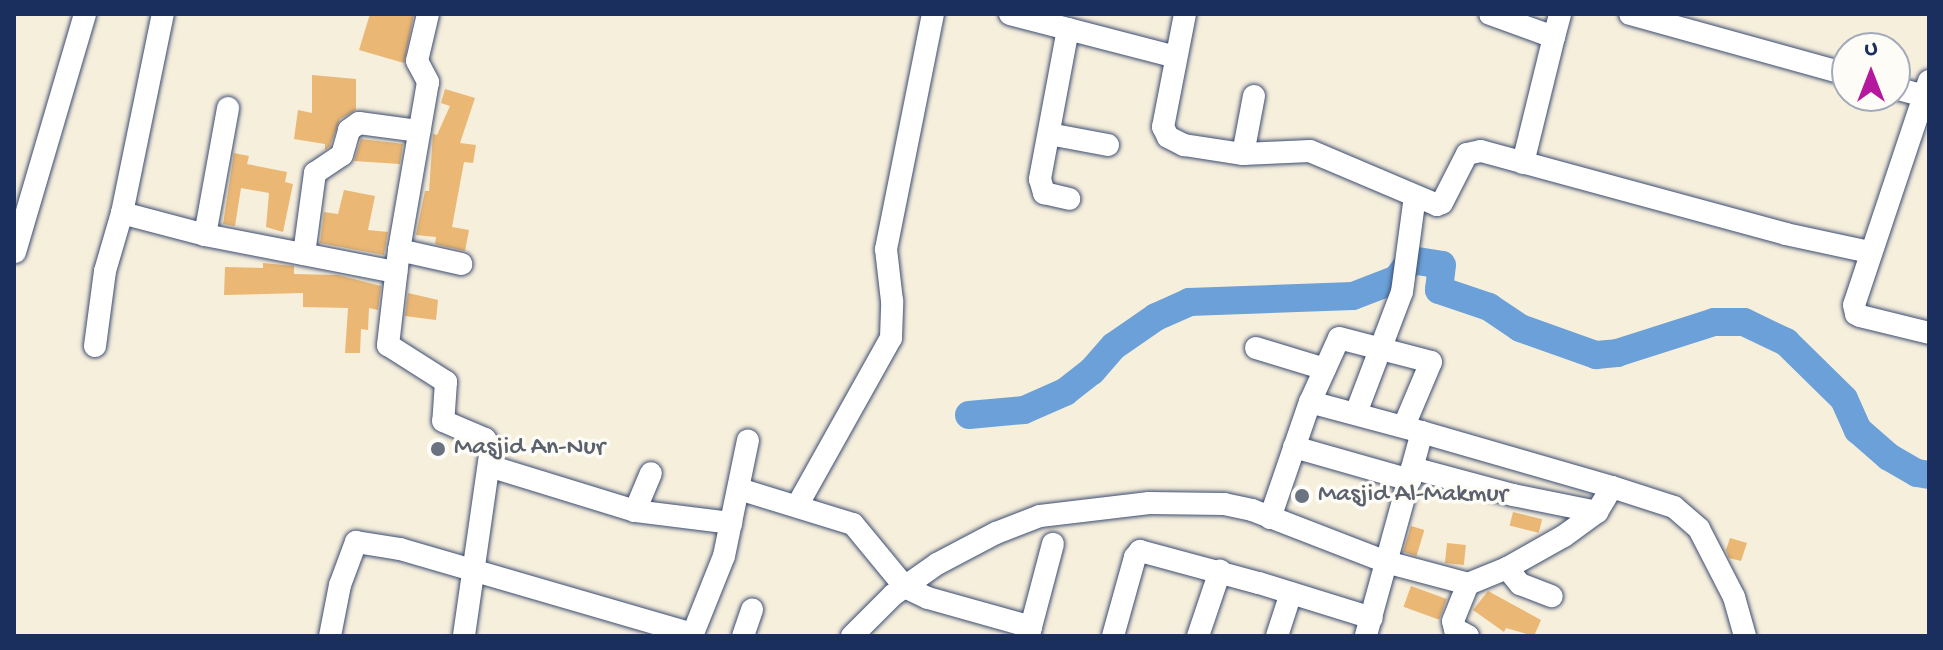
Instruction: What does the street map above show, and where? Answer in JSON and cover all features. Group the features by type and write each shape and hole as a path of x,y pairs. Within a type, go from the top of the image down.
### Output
{"street":[{"path":"15,252 85,14"},
{"path":"95,346 105,271 122,213 163,14"},
{"path":"428,14 417,61 428,80 398,261 388,345 443,379 447,386 441,414 443,421 488,442 492,453 464,636"},
{"path":"797,506 892,331 886,249 933,14"},
{"path":"1010,14 1176,57"},
{"path":"1185,14 1163,122 1165,133 1184,145 1243,154 1310,151 1441,204 1467,154 1472,151 1786,234 1869,252"},
{"path":"1490,14 1554,37"},
{"path":"1523,163 1560,14"},
{"path":"1630,14 1831,70"},
{"path":"1068,29 1040,188 1053,197 1069,199"},
{"path":"1926,89 1854,303 1856,314 1929,333"},
{"path":"1243,154 1254,96"},
{"path":"205,235 228,108"},
{"path":"304,254 315,173 342,155 349,130 359,123 419,131"},
{"path":"1049,134 1108,145"},
{"path":"1356,413 1402,292 1415,196"},
{"path":"122,213 205,235 304,254 461,264"},
{"path":"1113,636 1138,552 1220,571 1291,593 1369,627 1411,474 1413,429 1431,363 1425,358 1340,337 1310,402 1270,518"},
{"path":"1256,348 1325,369"},
{"path":"1310,402 1413,429 1674,507 1699,529 1738,604 1745,636"},
{"path":"330,636 340,585 356,542 400,549 692,635 724,556 748,440"},
{"path":"1294,447 1597,512"},
{"path":"489,466 635,511 731,523"},
{"path":"635,511 651,473"},
{"path":"852,636 905,587 937,564 984,539 1040,516 1106,505 1178,501 1224,504 1386,562 1468,584 1507,568 1597,512 1612,487"},
{"path":"739,489 853,524 905,587 928,598 1030,632 1053,544"},
{"path":"1507,568 1520,584 1552,596"},
{"path":"1198,636 1220,571"},
{"path":"1468,584 1453,621 1455,629 1468,636"},
{"path":"1277,636 1291,593"},
{"path":"743,636 752,610"}],"building":[{"path":"370,14 414,14 404,63 359,50"},
{"path":"312,75 356,79 356,110 340,119 330,146 325,150 325,144 294,139 298,110 312,113"},
{"path":"445,89 475,98 460,143 476,145 473,163 464,162 452,227 469,230 465,251 435,244 436,237 416,235 425,191 429,191 433,134 437,135 450,106 441,103"},
{"path":"361,139 403,144 400,164 354,161"},
{"path":"234,153 249,156 247,164 287,172 285,182 293,184 283,232 266,227 269,193 241,188 235,226 223,224"},
{"path":"344,190 375,196 368,230 388,232 384,255 320,243 324,212 338,214"},
{"path":"263,263 294,266 294,274 338,275 381,286 378,310 369,308 368,330 361,329 360,353 345,353 348,308 303,307 303,293 224,295 225,267 263,268"},
{"path":"408,293 438,300 436,320 405,316"},
{"path":"1513,512 1542,519 1539,533 1510,526"},
{"path":"1411,526 1424,530 1416,556 1403,552"},
{"path":"1730,538 1747,543 1741,561 1729,558 1726,550"},
{"path":"1447,543 1466,545 1464,565 1445,563"},
{"path":"1411,586 1447,599 1439,620 1403,607"},
{"path":"1488,591 1541,620 1534,636 1506,628 1504,632 1473,610"}],"waterway":[{"path":"969,415 1024,410 1065,392 1092,371 1114,346 1156,317 1189,302 1353,296 1397,279 1411,260 1442,265 1439,290 1489,307 1520,328 1596,355 1617,353 1714,322 1744,322 1786,342 1844,399 1858,430 1889,457 1917,473 1929,475"}],"place":[{"name":"Masjid An-Nur","path":"438,449"},
{"name":"Masjid Al-Makmur","path":"1302,496"}]}
